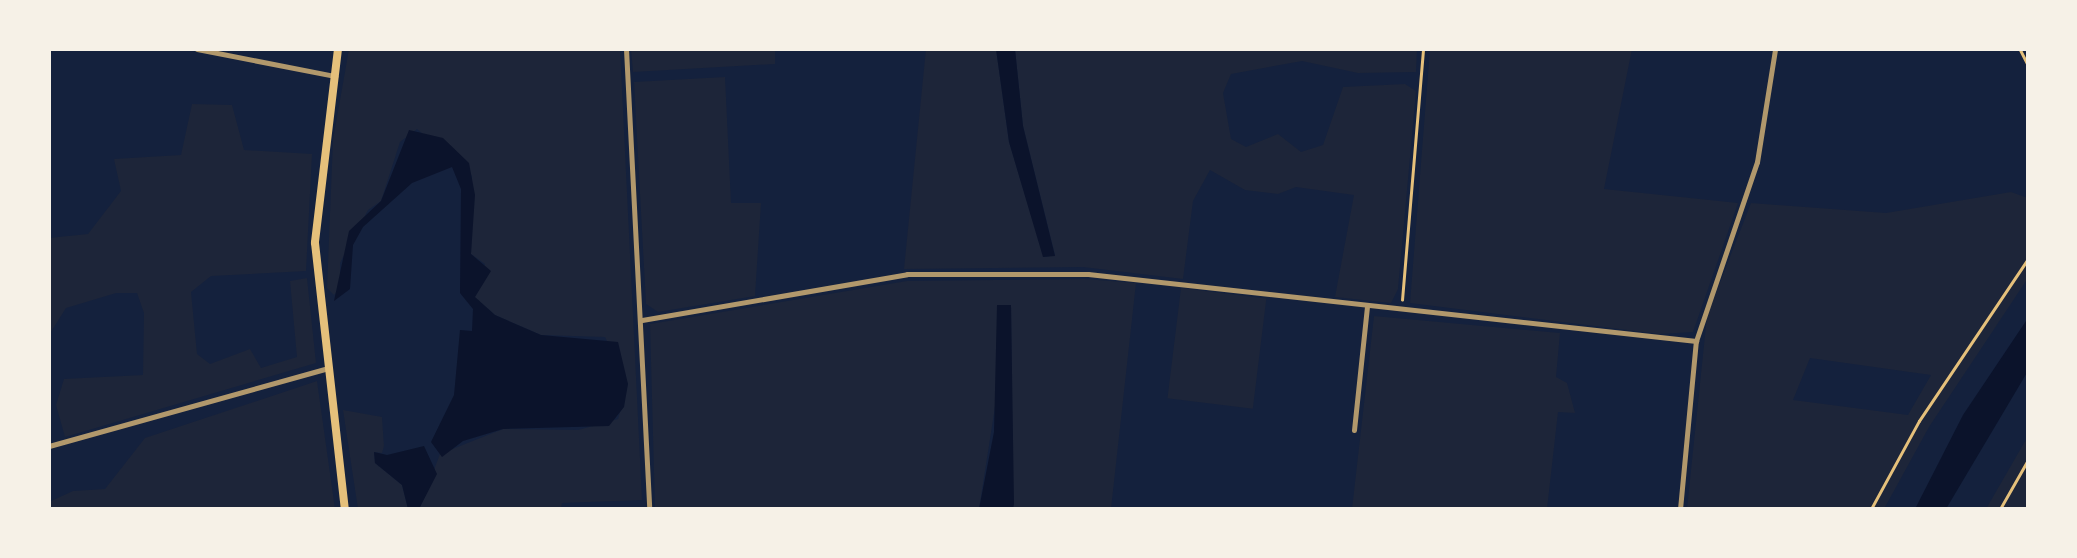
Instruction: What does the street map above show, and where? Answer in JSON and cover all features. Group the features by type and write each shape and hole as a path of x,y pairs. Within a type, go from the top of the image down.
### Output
{"main road":[{"path":"338,49 316,243 345,509"}],"street":[{"path":"197,49 334,76"},
{"path":"626,49 642,320 649,509"},
{"path":"1679,509 1696,341 1757,162 1775,49"},
{"path":"642,320 925,274 1088,274 1367,307 1696,341"},
{"path":"1354,430 1367,307"},
{"path":"49,446 328,368"}],"path":[{"path":"1401,310 1423,49"},
{"path":"2020,49 2028,65"},
{"path":"1871,509 1941,387 2028,259"},
{"path":"2000,509 2028,460"}],"shaded area":[{"path":"349,49 620,49 642,500 562,503 561,509 419,509 440,454 503,429 578,430 618,419 628,384 605,337 541,335 495,315 474,297 485,264 471,254 472,176 417,129 400,142 381,201 368,210 340,263 340,288 334,295 327,288 333,140"},
{"path":"631,49 775,49 775,64 633,72"},
{"path":"926,49 996,49 1009,142 1044,257 1055,255 1023,126 1015,49 1417,49 1416,72 1358,73 1302,61 1231,74 1223,93 1231,139 1246,147 1278,134 1301,152 1323,145 1343,87 1405,84 1416,91 1398,289 1391,303 1335,297 1354,195 1296,187 1278,194 1245,190 1210,170 1193,201 1183,279 1083,267 904,269"},
{"path":"996,49 1015,49 1023,126 1055,256 1043,257 1009,142"},
{"path":"1430,49 1632,49 1604,189 1738,203 1693,332 1660,334 1410,303"},
{"path":"725,77 731,203 761,203 755,296 658,312 646,304 634,82"},
{"path":"192,104 232,105 244,150 312,154 306,271 211,276 191,292 197,354 210,364 250,349 261,368 297,357 290,281 307,278 316,363 65,437 56,405 64,379 143,375 144,313 137,293 116,293 66,308 49,335 49,238 88,234 121,191 114,159 181,155"},
{"path":"409,130 443,138 469,163 475,195 471,254 491,271 475,297 495,315 541,335 618,342 628,384 624,407 609,426 503,429 463,441 442,457 431,442 454,395 460,330 472,331 473,309 460,293 461,189 452,167 412,183 363,227 353,245 350,289 334,301 349,231 381,201"},
{"path":"2011,192 2028,198 2028,278 1929,427 1884,509 1687,509 1707,316 1751,203 1886,213","holes":["1810,358 1931,375 1908,415 1793,400"]},
{"path":"1085,279 1136,283 1111,509 1013,509 1011,305 979,509 655,509 650,324 907,281"},
{"path":"1181,288 1266,298 1253,409 1167,398"},
{"path":"997,305 1011,305 1014,504 1013,509 979,509 994,432"},
{"path":"1374,316 1560,333 1556,377 1567,383 1575,413 1558,412 1547,509 1352,509"},
{"path":"2028,318 2028,371 1946,509 1915,509 1963,415"},
{"path":"317,381 335,509 49,509 49,502 73,491 105,489 145,438"},
{"path":"343,410 382,417 384,446 382,453 374,452 375,463 402,485 408,509 358,509"},
{"path":"2028,437 2028,509 1986,509 2024,443"},
{"path":"424,446 437,474 419,509 408,509 402,485 375,463 374,452 387,455"}]}
